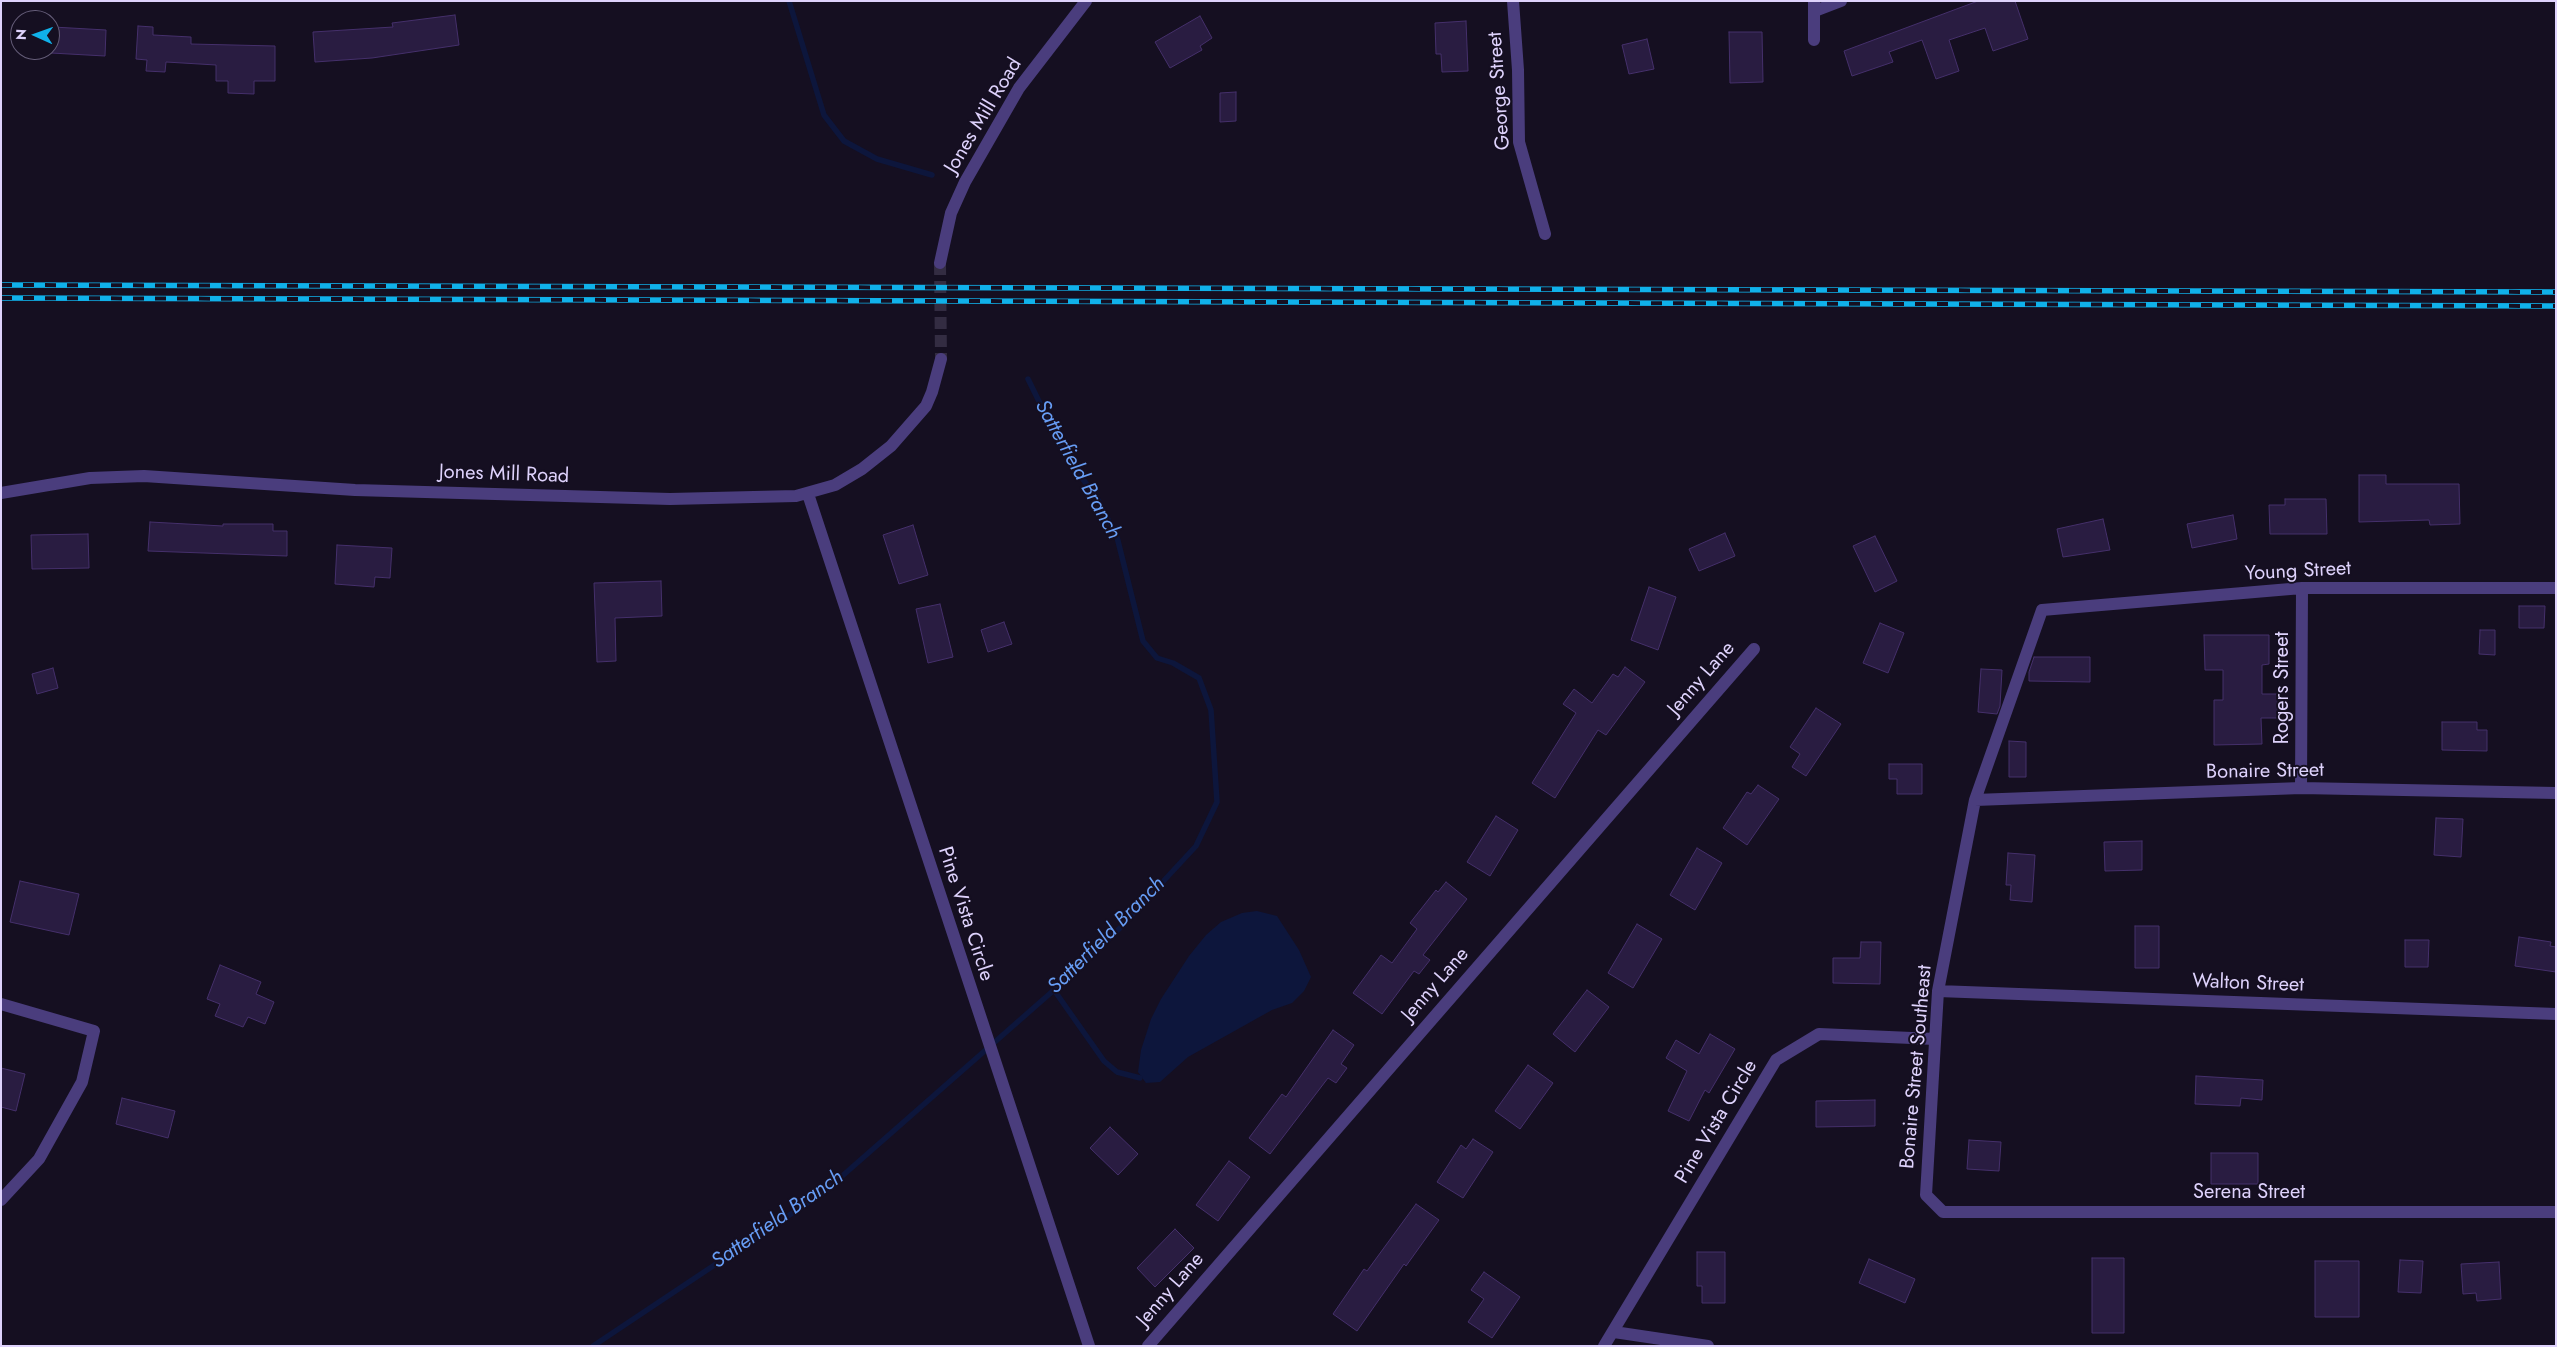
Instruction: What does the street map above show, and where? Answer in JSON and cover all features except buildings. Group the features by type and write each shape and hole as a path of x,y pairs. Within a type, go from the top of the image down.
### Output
{"street":[{"name":"Jones Mill Road","path":"940,264 948,221 965,182 1019,88 1086,1"},
{"name":"George Street","path":"1512,1 1518,70 1519,142 1545,234"},
{"path":"1814,40 1815,6 1842,1"},
{"name":"Jones Mill Road","path":"1,494 90,478 144,476 355,490 660,499 783,498 808,494 835,485 862,469 904,433 929,399 941,359"},
{"name":"Pine Vista Circle","path":"808,494 1089,1346"},
{"name":"Young Street","path":"2042,610 2302,588 2556,588"},
{"name":"Rogers Street","path":"2301,788 2302,588"},
{"name":"Bonaire Street Southeast","path":"1943,1212 1926,1195 1938,991 1975,800 2042,610"},
{"name":"Jenny Lane","path":"1148,1346 1754,648"},
{"name":"Bonaire Street","path":"1975,800 2301,788 2556,793"},
{"name":"Walton Street","path":"1938,991 2556,1014"},
{"path":"1,1004 94,1031 82,1082 39,1159 1,1200"},
{"name":"Pine Vista Circle","path":"1604,1346 1776,1060 1819,1034 1935,1039"},
{"name":"Serena Street","path":"1943,1212 2556,1212"},
{"path":"1614,1332 1708,1346"}],"water":[{"path":"1257,911 1277,916 1299,950 1311,977 1304,991 1292,1003 1272,1010 1188,1057 1160,1082 1146,1083 1138,1072 1141,1050 1151,1019 1161,999 1189,956 1206,935 1221,922 1242,913"}],"waterway":[{"name":"Satterfield Branch","path":"789,1 824,115 844,141 877,159 932,175"},
{"name":"Satterfield Branch","path":"593,1346 824,1192 1054,990 1120,928 1196,846 1217,802 1211,710 1199,678 1173,663 1157,658 1143,641 1117,537 1097,498 1067,458 1028,379"},
{"path":"1054,990 1104,1061 1117,1072 1140,1078"}],"tunnel":[{"path":"940,263 941,359"}],"railway":[{"path":"1,285 2556,292"},
{"path":"1,298 2556,306"}]}
